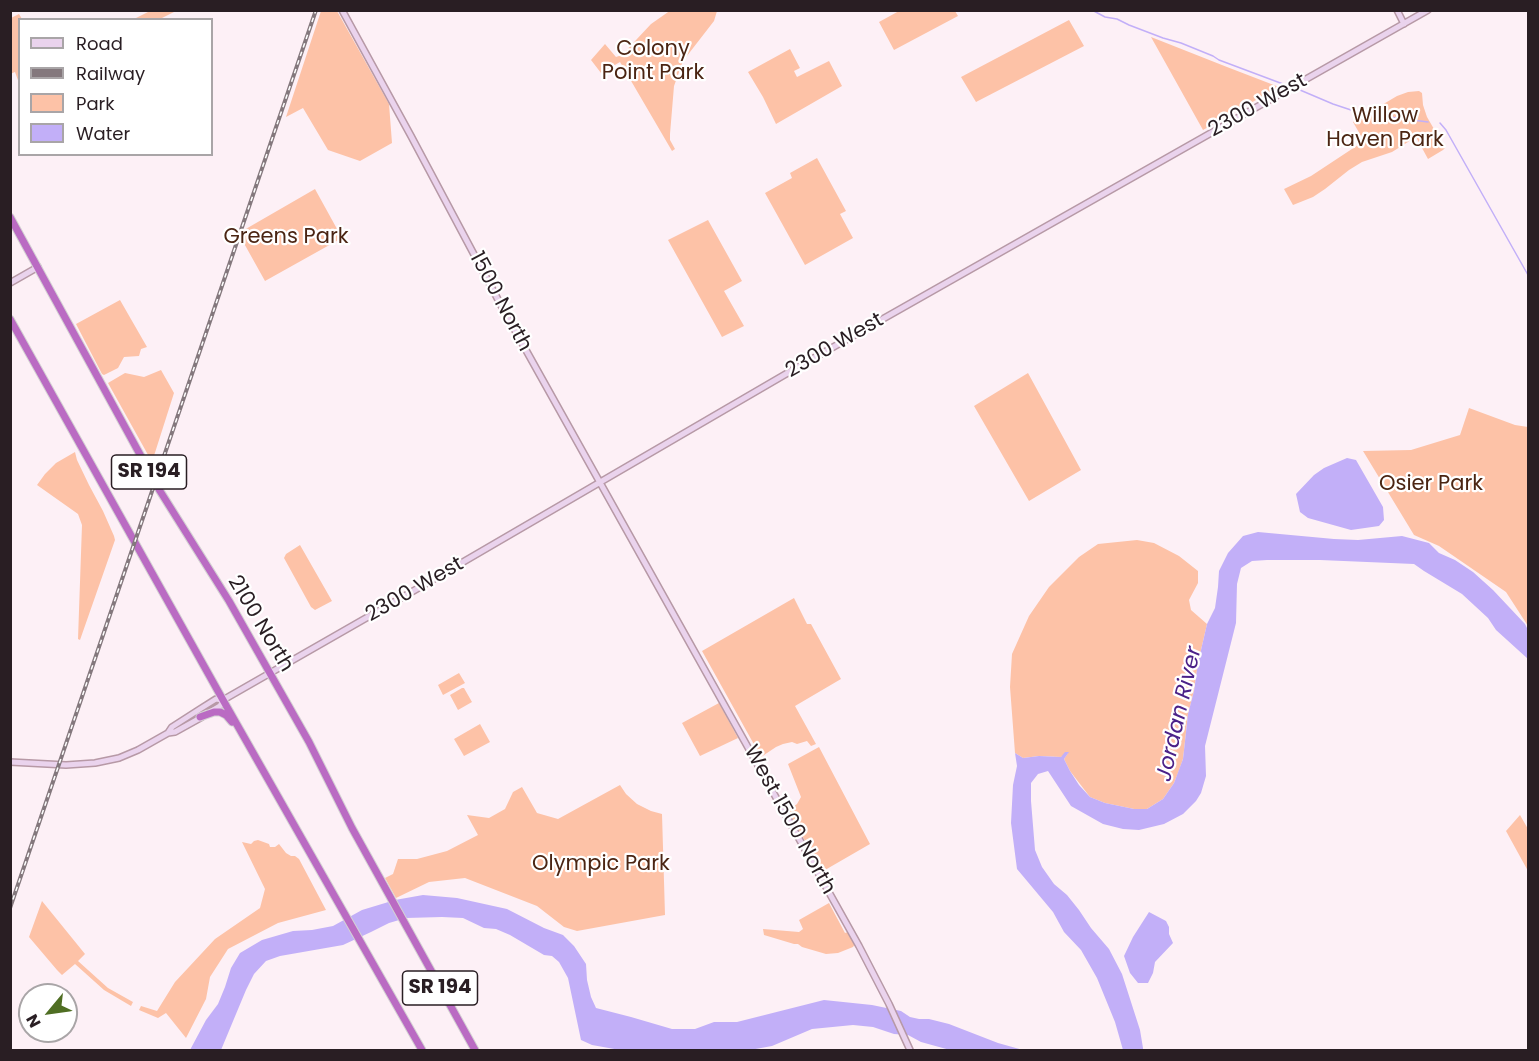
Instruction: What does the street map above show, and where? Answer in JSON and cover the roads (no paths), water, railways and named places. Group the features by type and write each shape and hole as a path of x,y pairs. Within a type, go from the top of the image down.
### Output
{"highway":[{"name":"2100 North","path":"10,217 160,491 229,601 270,672 309,742 352,828 474,1048"},
{"name":"SR 194","path":"10,319 422,1050"},
{"path":"200,717 216,712 224,714 250,748"}],"main road":[{"name":"1500 North","path":"342,10 503,309 661,592"},
{"path":"1397,10 1404,24"},
{"name":"2300 West","path":"223,700 791,371 1428,10"},
{"path":"10,283 38,267"},
{"name":"West 1500 North","path":"661,592 856,940 910,1050"},
{"path":"10,762 94,764 119,758 168,733 174,726 216,699 223,700 220,706 175,732 168,733"}],"water":[{"path":"1347,458 1356,460 1383,507 1384,520 1379,526 1351,530 1308,518 1300,512 1296,494 1314,475"},
{"path":"1258,532 1358,540 1402,536 1429,543 1439,553 1473,572 1525,624 1528,630 1528,659 1462,594 1414,564 1267,560 1252,561 1241,568 1237,584 1236,623 1205,746 1206,776 1196,801 1183,814 1164,824 1139,830 1123,829 1103,824 1071,806 1048,771 1038,774 1031,783 1035,850 1042,867 1109,949 1122,974 1140,1030 1143,1048 1143,1050 1123,1050 1115,1022 1097,978 1081,950 1064,932 1053,912 1017,869 1011,823 1013,785 1017,766 1015,753 1023,758 1061,757 1065,752 1069,752 1064,759 1079,785 1090,797 1105,803 1134,809 1147,809 1163,799 1174,783 1183,759 1188,714 1207,624 1215,608 1219,571 1228,553 1243,536"},
{"path":"423,895 457,898 507,909 563,935 586,964 587,980 596,1008 672,1029 695,1029 714,1022 737,1022 824,1000 872,1005 901,1011 910,1017 949,1024 1023,1050 950,1050 921,1042 908,1035 853,1025 812,1029 772,1046 750,1050 620,1050 592,1045 581,1040 568,978 559,962 552,956 544,955 496,929 484,928 463,918 442,917 406,918 389,923 343,945 280,956 266,961 254,974 221,1050 190,1050 206,1020 218,1004 231,968 240,953 262,940 293,931 333,926 362,910 395,900"},
{"path":"1149,912 1166,921 1173,943 1155,962 1148,983 1138,983 1130,973 1124,956"}],"waterway":[{"path":"1092,10 1105,17 1117,19 1181,43 1283,84"},
{"path":"1300,90 1354,111"},
{"path":"1367,114 1428,122"},
{"path":"1440,123 1528,275"}],"railway":[{"path":"10,908 316,10"}],"park label":[{"name":"Colony Point Park","path":"653,62"},
{"name":"Willow Haven Park","path":"1385,129"},
{"name":"Greens Park","path":"286,238"},
{"name":"Osier Park","path":"1431,485"},
{"name":"Olympic Park","path":"601,865"}],"water label":[{"name":"Jordan River","path":"1180,714"}]}
